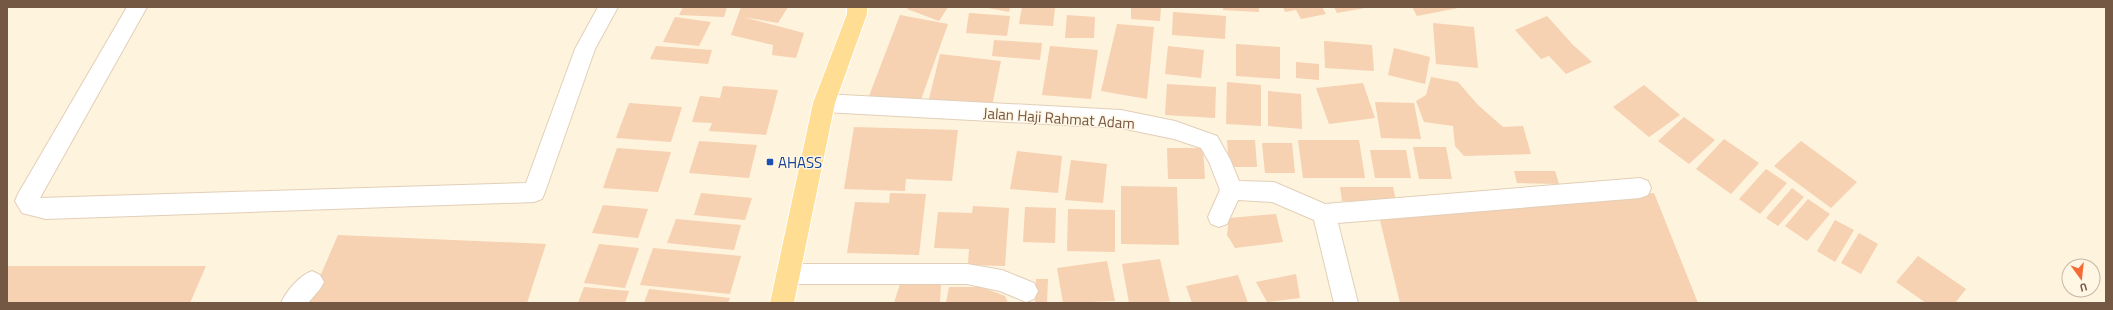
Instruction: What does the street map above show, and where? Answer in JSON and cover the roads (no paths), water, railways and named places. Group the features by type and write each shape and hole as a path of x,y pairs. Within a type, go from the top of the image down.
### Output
{"main road":[{"path":"782,303 824,103 859,9"}],"street":[{"path":"136,7 26,201 30,206 46,209 534,192 585,49 608,7"},
{"name":"Jalan Haji Rahmat Adam","path":"824,103 966,112 1121,119 1167,128 1209,142 1219,159 1231,190"},
{"path":"1219,217 1231,190 1274,192 1324,214 1640,188"},
{"path":"1324,214 1346,303"},
{"path":"788,274 967,274 1002,281 1026,291"},
{"path":"293,303 312,282"}],"place":[{"name":"AHASS","path":"770,162"}]}
